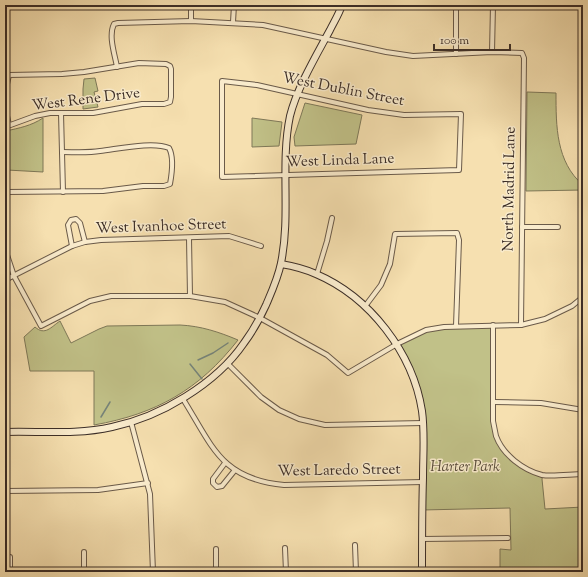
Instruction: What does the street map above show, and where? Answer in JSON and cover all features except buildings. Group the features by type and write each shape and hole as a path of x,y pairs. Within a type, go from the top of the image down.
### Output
{"street":[{"path":"191,5 191,21"},
{"path":"233,22 234,5"},
{"path":"5,432 93,430 131,422 156,413 183,399 206,382 228,363 244,344 260,318 274,288 281,264 287,221 286,147 290,116 298,94 342,5"},
{"path":"456,5 456,54"},
{"path":"7,126 5,106 9,75 62,74 117,67 112,39 112,29 114,24 118,23 191,21 233,22 263,25 386,52 413,56 456,54 492,52 493,5"},
{"name":"North Madrid Lane","path":"492,52 522,53 524,58 521,325"},
{"name":"West Rene Drive","path":"7,126 35,116 50,113 92,113 142,104 164,104 170,102 170,66 166,64 139,63 117,67"},
{"name":"West Dublin Street","path":"222,177 222,81 256,85 368,110 397,114 461,114 459,170"},
{"path":"61,113 63,192"},
{"path":"5,174 7,192 103,191 143,186 164,186 170,184 172,177 171,152 169,148 165,146 138,146 99,152 62,152"},
{"name":"West Linda Lane","path":"222,177 459,170"},
{"path":"317,274 332,218"},
{"name":"West Ivanhoe Street","path":"72,246 68,225 71,220 76,219 80,223 85,242"},
{"path":"522,227 558,227"},
{"path":"366,305 381,285 390,264 395,234 457,233 459,240 456,326"},
{"name":"West Ivanhoe Street","path":"5,280 72,246 85,242 101,240 229,236 261,246"},
{"path":"189,238 190,296"},
{"path":"5,248 14,276 41,326 90,301 111,296 190,296 225,302 260,318 327,355 348,373 397,344 426,330 444,327 494,324 521,325 546,319 572,306 583,297"},
{"path":"281,264 302,268 317,274 341,287 366,305 397,344 410,370 417,390 423,423 422,572"},
{"path":"494,324 493,421 496,436 510,457 524,467 543,475 583,474"},
{"path":"228,363 261,397 279,410 299,419 325,425 423,423"},
{"name":"West Laredo Street","path":"183,399 215,450 225,463 246,477 268,484 284,485 422,482"},
{"path":"494,402 541,403 583,410"},
{"path":"131,422 148,483 151,504 152,572"},
{"path":"225,463 213,479 213,483 217,487 222,486 235,470"},
{"path":"5,491 98,490 148,483"},
{"path":"422,539 508,538"},
{"path":"355,545 356,572"},
{"path":"285,548 286,572"},
{"path":"216,550 216,572"},
{"path":"84,552 84,572"},
{"path":"10,557 10,572"}],"green space":[{"path":"95,78 98,91 94,92 98,107 83,109 84,79"},
{"path":"527,92 556,93 556,118 559,143 567,166 583,185 583,190 526,191"},
{"path":"305,103 362,115 356,144 295,146 294,137"},
{"path":"43,118 43,172 7,170 6,131 29,125"},
{"path":"252,118 282,122 279,146 252,147"},
{"path":"60,321 71,343 107,326 180,325 210,330 238,340 208,373 175,397 137,414 94,425 94,371 30,371 24,337 35,327 39,330 45,331"},
{"name":"Harter Park","path":"493,325 493,421 496,436 510,457 524,467 543,475 542,479 545,509 583,507 583,549 578,572 500,572 500,549 511,550 510,508 422,510 422,409 397,344 426,330"}],"waterway":[{"path":"198,360 213,353 228,343"},
{"path":"190,364 202,379"},
{"path":"101,417 110,402"}]}
